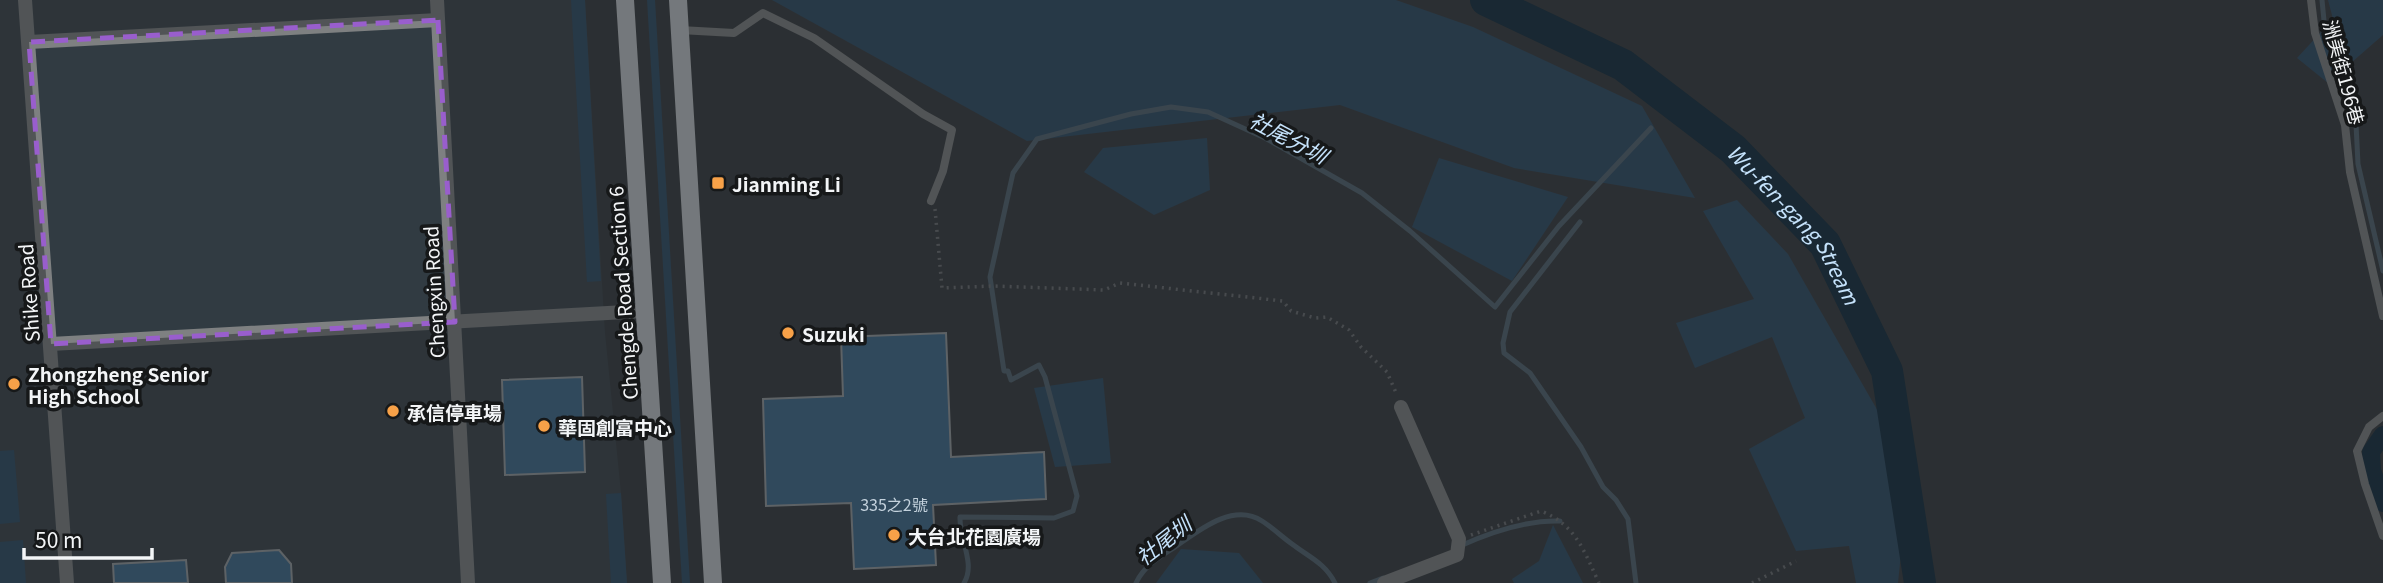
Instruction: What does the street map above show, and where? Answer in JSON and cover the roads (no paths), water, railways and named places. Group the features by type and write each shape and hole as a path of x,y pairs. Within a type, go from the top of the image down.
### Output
{"main road":[{"name":"Chengde Road Section 6","path":"625,0 662,583"},
{"path":"678,0 713,583"}],"street":[{"name":"Shike Road","path":"25,0 67,583"},
{"name":"Chengxin Road","path":"437,0 468,583"},
{"path":"29,42 438,20"},
{"path":"51,344 644,311"},
{"path":"1384,583 1457,555 1459,539 1401,407"}],"lane":[{"name":"洲美街196巷","path":"2311,0 2315,33 2345,125 2350,172 2383,316"},
{"path":"680,30 734,33 763,13 814,38 923,114 951,130 943,171 931,201"},
{"path":"2383,416 2369,427 2357,451 2383,536"}],"waterway":[{"name":"Wu-fen-gang Stream","path":"1486,0 1623,65 1733,149 1825,244 1887,371 1920,583"},
{"path":"2322,0 2325,31 2356,124 2358,164 2383,271"},
{"name":"社尾分圳","path":"964,583 968,560 960,517 1054,518 1073,511 1077,496 1045,377 1039,365 1011,380 1008,371 1004,371 990,277 1013,173 1037,139 1131,114 1171,107 1208,112 1265,138 1362,193 1410,231 1495,307 1559,226 1651,128"},
{"path":"1580,222 1510,312 1503,343 1504,353 1530,373 1581,447 1603,487 1616,500 1628,519 1636,583"},
{"path":"2383,435 2371,452 2372,470 2383,503"},
{"name":"社尾圳","path":"1136,583 1152,562 1194,534 1216,521 1239,515 1262,521 1321,565 1335,583"},
{"name":"社尾圳","path":"1460,546 1508,528 1560,521"},
{"name":"社尾圳","path":"1370,583 1383,578"}],"place":[{"name":"Jianming Li","path":"718,183"},
{"name":"Suzuki","path":"788,333"},
{"name":"Zhongzheng Senior High School","path":"14,384"},
{"name":"承信停車場","path":"393,411"},
{"name":"華固創富中心","path":"544,426"},
{"name":"大台北花園廣場","path":"894,535"}]}
